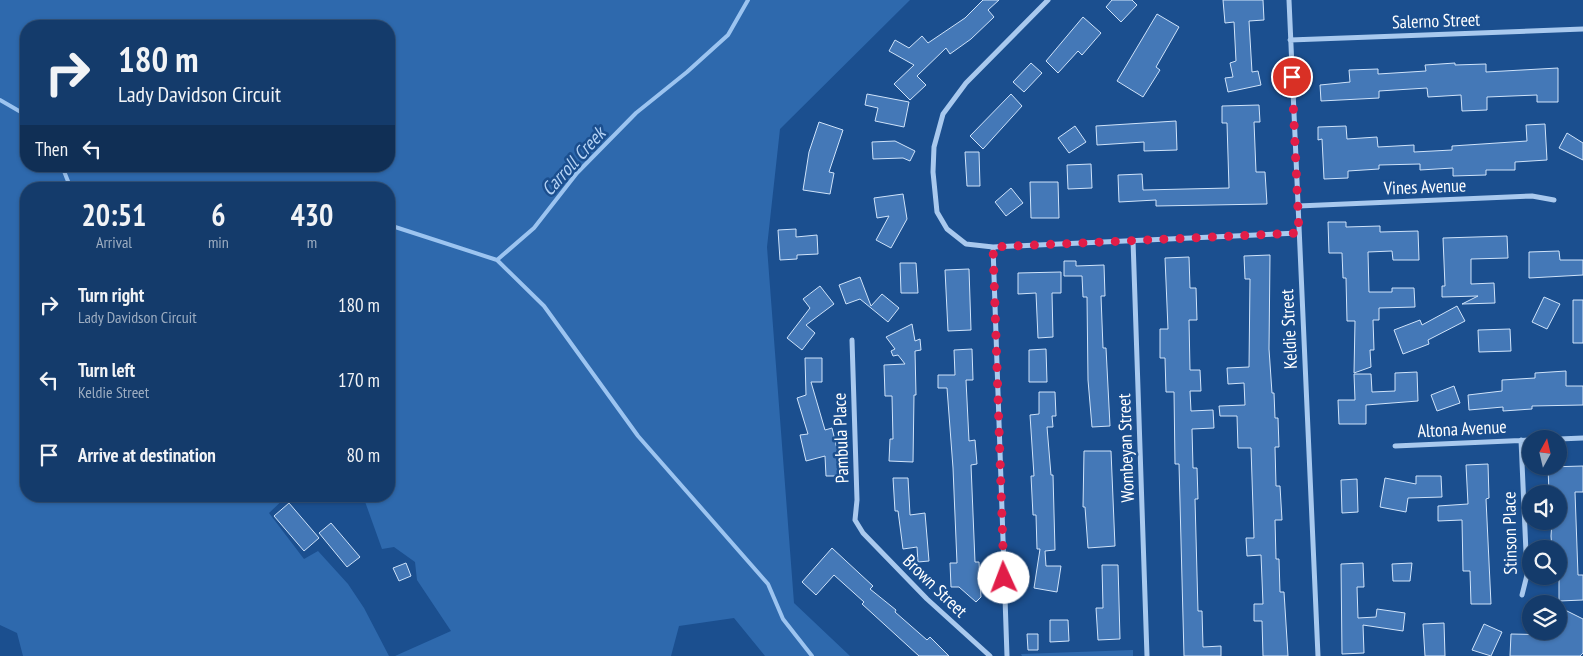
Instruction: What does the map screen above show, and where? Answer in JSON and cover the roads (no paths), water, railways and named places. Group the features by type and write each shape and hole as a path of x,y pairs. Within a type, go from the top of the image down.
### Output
{"street":[{"path":"1048,0 966,83 943,114 934,147 933,172 937,212 947,229 966,244 993,247 1299,233"},
{"name":"Keldie Street","path":"1289,0 1318,656"},
{"name":"Salerno Street","path":"1290,40 1583,29"},
{"name":"Vines Avenue","path":"1298,206 1532,196 1554,200"},
{"name":"Wombeyan Street","path":"1133,240 1147,656"},
{"path":"993,247 1007,656"},
{"name":"Pambula Place","path":"852,340 857,500 855,520 863,533"},
{"path":"1568,439 1583,438"},
{"name":"Altona Avenue","path":"1395,446 1522,440"},
{"name":"Stinson Place","path":"1522,595 1527,575 1523,475"},
{"name":"Brown Street","path":"863,533 926,599 990,656"}],"waterway":[{"name":"Carroll Creek","path":"395,227 497,260 534,228 577,173 636,113 687,72 728,35 748,0"},
{"name":"Carroll Creek","path":"0,100 20,112"},
{"name":"Carroll Creek","path":"64,172 68,182"},
{"path":"497,260 544,306 638,436 768,584 783,619 812,656"}]}
